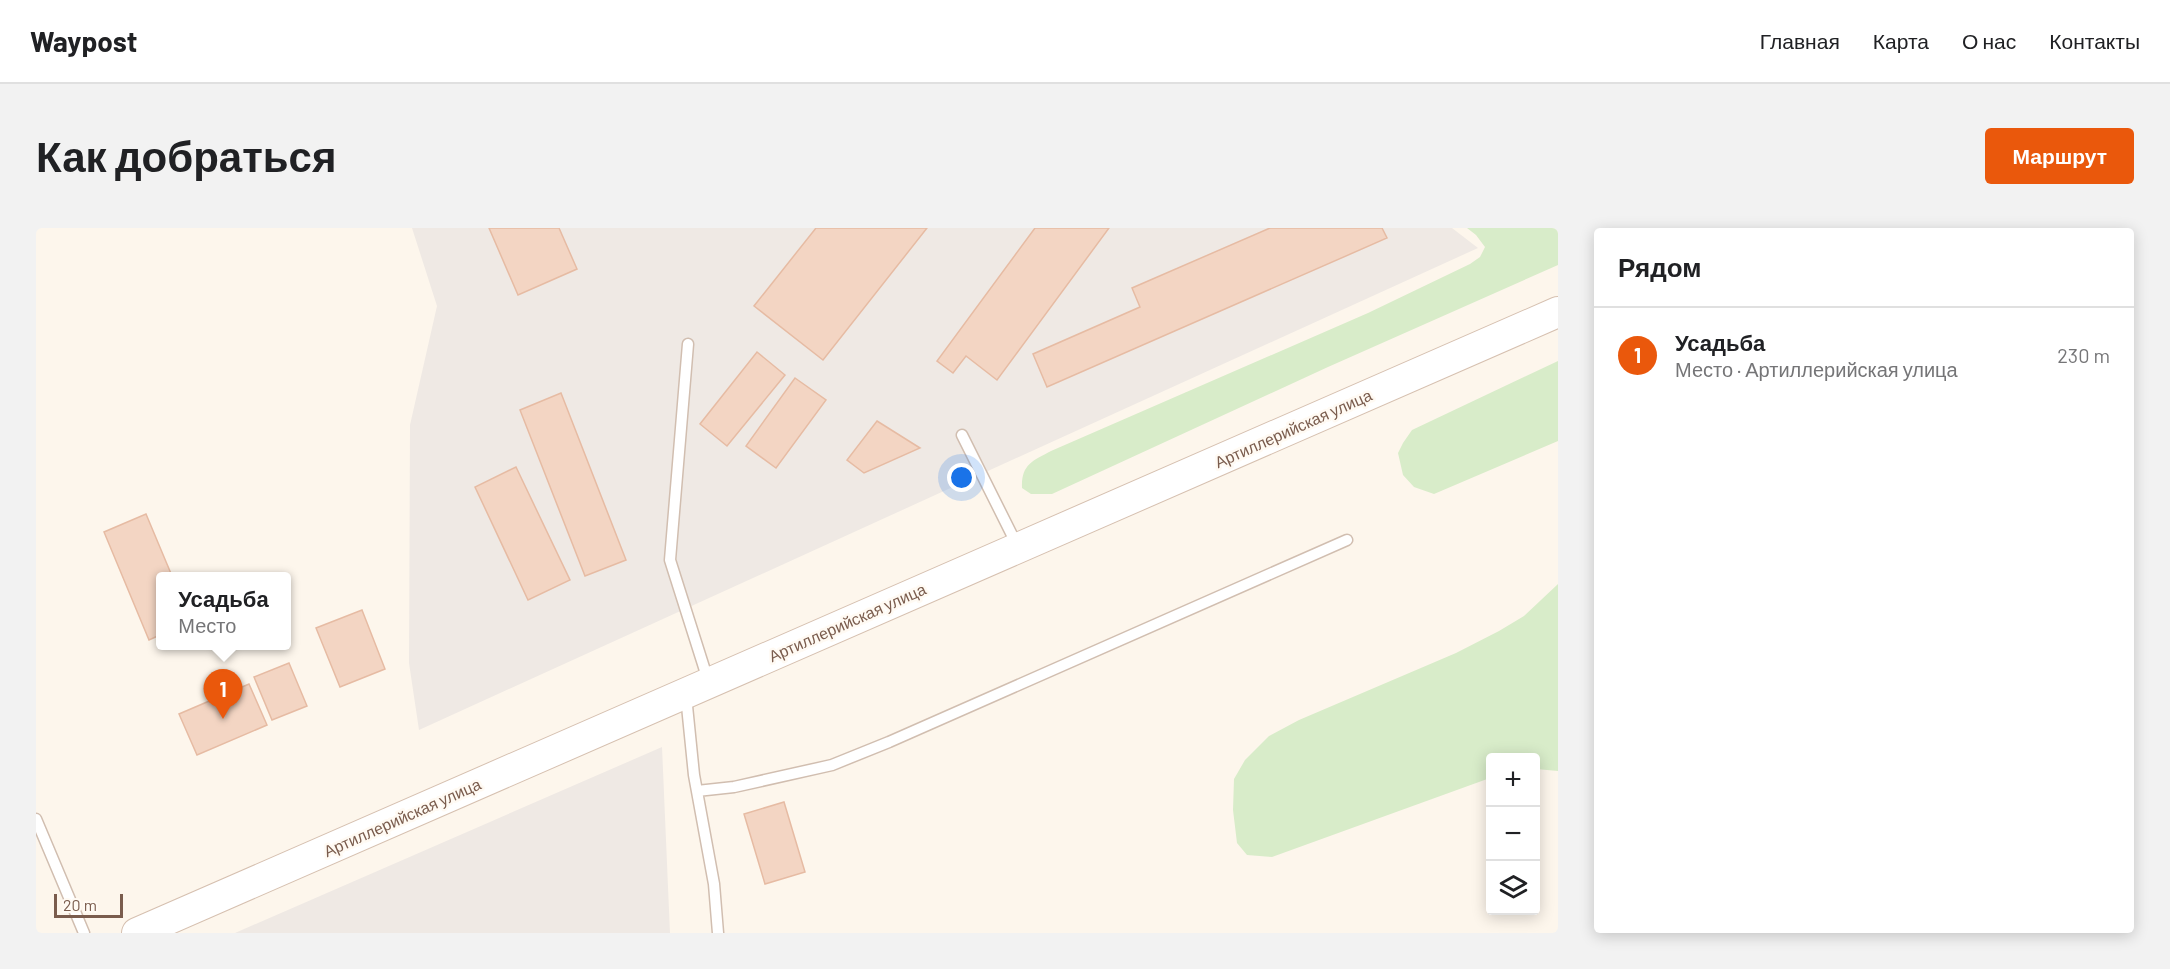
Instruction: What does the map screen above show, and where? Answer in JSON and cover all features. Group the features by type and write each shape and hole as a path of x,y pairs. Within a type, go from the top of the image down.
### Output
{"main road":[{"name":"Артиллерийская улица","path":"137,933 1558,312"}],"lane":[{"path":"688,344 670,560 698,688 697,791 714,884 718,933"},
{"path":"962,435 1018,547"},
{"path":"697,791 753,783 832,765 1347,540"},
{"path":"36,819 84,933"}],"shaded area":[{"path":"412,228 1452,228 1478,248 419,730 409,663 410,425 437,306"},
{"path":"662,747 670,933 235,933"}],"green space":[{"path":"1467,228 1558,228 1558,265 1328,367 1052,494 1031,494 1022,488 1023,474 1029,465 1051,451 1368,313 1470,264 1480,257 1485,247"},
{"path":"1558,361 1558,441 1434,494 1414,487 1403,475 1398,453 1412,430"},
{"path":"1558,584 1558,771 1540,769 1540,753 1486,753 1486,779 1272,857 1247,855 1237,843 1233,810 1234,779 1245,760 1269,736 1299,720 1456,653 1524,616"}],"building":[{"path":"489,228 559,228 577,269 518,295"},
{"path":"816,228 927,228 823,360 754,306"},
{"path":"1035,228 1109,228 997,380 966,356 953,373 937,361"},
{"path":"1270,228 1382,228 1387,238 1047,387 1033,354 1140,307 1132,288"},
{"path":"757,352 785,375 727,446 700,424"},
{"path":"795,378 826,400 776,468 746,446"},
{"path":"561,393 626,560 585,576 520,410"},
{"path":"877,421 920,448 864,473 847,460"},
{"path":"516,467 570,580 528,600 475,487"},
{"path":"146,514 170,572 156,572 156,637 149,640 104,532"},
{"path":"362,610 385,669 340,687 316,628"},
{"path":"289,663 307,706 272,720 254,677"},
{"path":"249,684 267,725 197,755 179,714"},
{"path":"784,802 805,872 765,884 744,814"}],"place":[{"name":"Усадьба","path":"223,719"}]}
